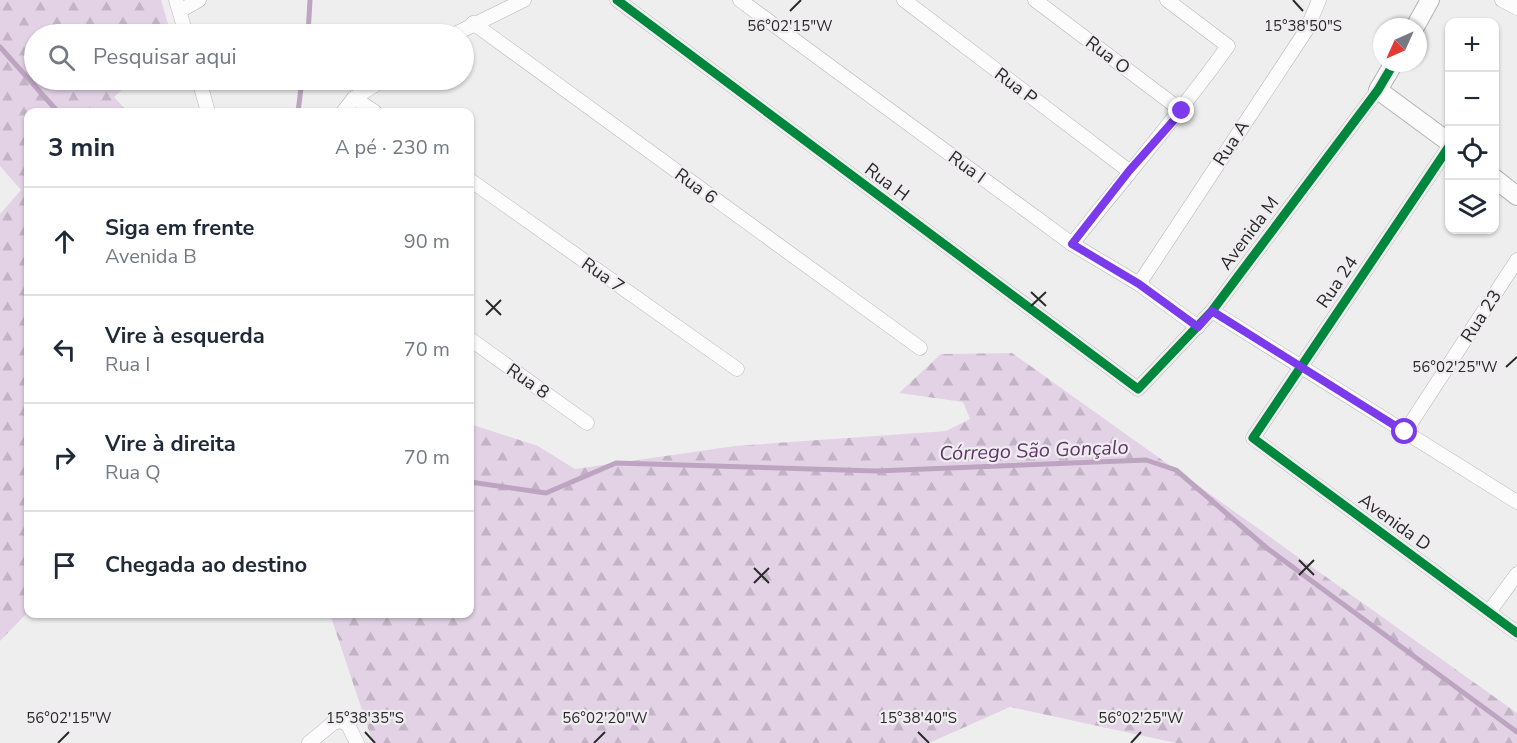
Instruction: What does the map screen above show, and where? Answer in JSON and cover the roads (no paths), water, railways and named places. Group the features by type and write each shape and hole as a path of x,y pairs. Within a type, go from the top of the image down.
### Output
{"street":[{"path":"183,24 178,5 199,0"},
{"path":"473,23 524,0"},
{"name":"Rua H","path":"617,0 1138,389"},
{"name":"Rua I","path":"740,0 1072,244 1139,284 1198,327"},
{"name":"Rua P","path":"904,0 1129,171"},
{"name":"Rua O","path":"1035,0 1182,111"},
{"path":"1072,244 1129,171 1182,111 1228,46 1167,0"},
{"name":"Rua A","path":"1139,284 1306,29 1319,0"},
{"path":"1419,18 1430,0"},
{"path":"1502,0 1517,8"},
{"name":"Rua 6","path":"473,23 920,348"},
{"path":"1389,72 1378,90 1445,141"},
{"path":"202,90 207,108"},
{"path":"346,108 354,98 367,90"},
{"name":"Avenida M","path":"1138,389 1212,311 1378,90"},
{"path":"354,98 369,108"},
{"name":"Rua 24","path":"1253,438 1445,150"},
{"path":"1497,180 1517,196"},
{"name":"Rua 7","path":"474,183 737,369"},
{"name":"Rua 23","path":"1405,432 1517,260"},
{"path":"1212,311 1515,498"},
{"name":"Rua 8","path":"474,342 586,423"},
{"name":"Avenida D","path":"1253,438 1517,633"},
{"path":"1489,612 1517,574"},
{"path":"309,743 333,723 341,721 348,725 357,743"}],"waterway":[{"path":"309,24 310,0"},
{"path":"0,47 24,74"},
{"path":"38,90 54,108"},
{"path":"298,108 301,90"},
{"name":"Córrego São Gonçalo","path":"474,483 546,493 616,463 876,471 1146,460 1176,470 1268,549 1517,732"}]}
